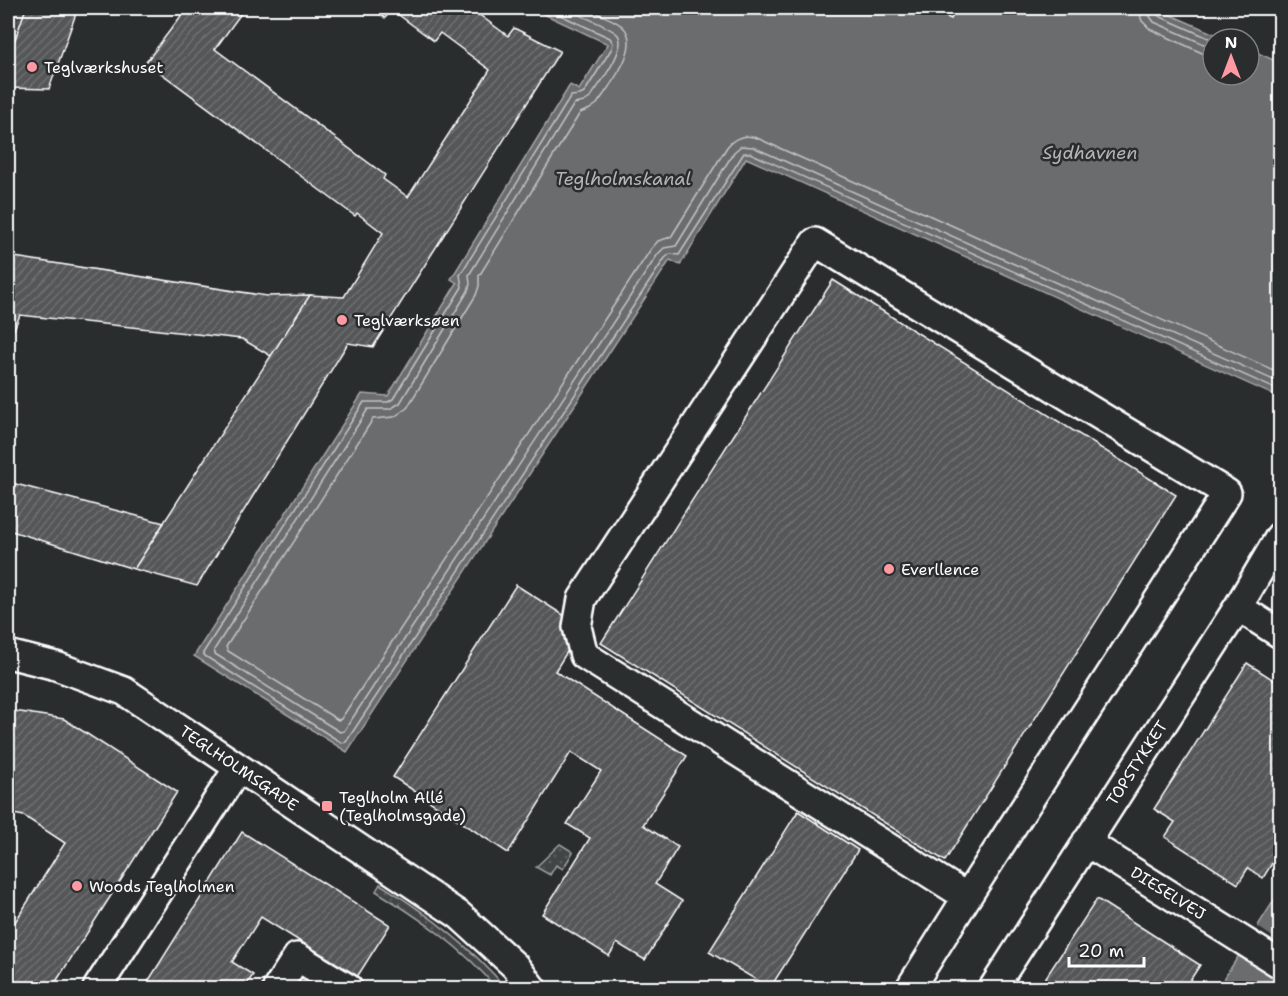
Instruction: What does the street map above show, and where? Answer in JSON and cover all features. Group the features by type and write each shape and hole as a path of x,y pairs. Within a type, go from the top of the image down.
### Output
{"street":[{"path":"910,988 1227,493 815,242 582,599 577,627 584,656 967,897"},
{"name":"TOPSTYKKET","path":"993,988 1281,537"},
{"path":"1238,607 1281,634"},
{"name":"TEGLHOLMSGADE","path":"8,654 56,666 124,691 459,915 515,966 532,988"},
{"path":"97,988 238,768"},
{"name":"DIESELVEJ","path":"1086,842 1281,964"},
{"path":"277,988 297,957 348,988"}],"green space":[{"path":"8,8 26,8 13,45 8,45"},
{"path":"560,844 573,852 563,869 556,865 550,875 536,867"},
{"path":"380,884 447,931 478,958 506,988 496,988 455,947 376,891"}],"water":[{"name":"Sydhavnen","path":"531,8 1155,8 1201,28 1201,87 1261,87 1261,54 1280,63 1280,398 746,158 680,265 670,260 347,752 194,656 362,394 388,396 457,283 451,279 570,85 579,90 608,44"},
{"path":"1280,891 1280,988 1218,988"}],"pier":[{"path":"1255,925 1280,942 1280,983 1236,954"}],"building":[{"name":"Teglværkshuset","path":"26,8 78,8 49,89 8,88 8,45 13,45"},
{"name":"Teglværksøen","path":"187,8 245,8 215,49 385,175 383,179 408,197 490,70 440,33 434,41 392,10 385,18 371,8 452,8 454,10 470,8 508,36 514,28 560,51 373,347 348,343 197,586 134,569 310,295 344,297 383,233 357,213 355,216 146,62"},
{"path":"927,8 957,8 951,19"},
{"path":"8,256 267,296 310,295 271,356 242,339 20,315 8,343"},
{"name":"Everllence","path":"833,280 1176,495 945,861 601,643"},
{"path":"8,482 164,523 134,569 8,530"},
{"path":"516,585 568,618 575,639 555,671 687,756 643,825 678,847 655,884 682,901 645,960 617,943 609,956 542,914 590,838 567,824 601,771 571,752 508,853 393,777"},
{"path":"1247,663 1280,684 1280,850 1263,878 1248,868 1238,884 1165,837 1175,822 1154,809"},
{"name":"Woods Teglholmen","path":"8,710 64,719 177,792 52,988 8,988 8,929 10,930 65,843 24,816 8,813"},
{"path":"798,811 858,850 770,988 709,952"},
{"path":"242,832 390,925 357,977 261,917 232,962 253,975 244,988 231,988 220,982 216,988 144,988"},
{"path":"1097,899 1200,965 1185,988 1039,988"}],"place":[{"name":"Teglværkshuset","path":"32,67"},
{"name":"Teglværksøen","path":"342,320"},
{"name":"Everllence","path":"889,569"},
{"name":"Teglholm Allé (Teglholmsgade)","path":"327,806"},
{"name":"Woods Teglholmen","path":"77,886"}],"water label":[{"name":"Teglholmskanal","path":"623,179"}]}
